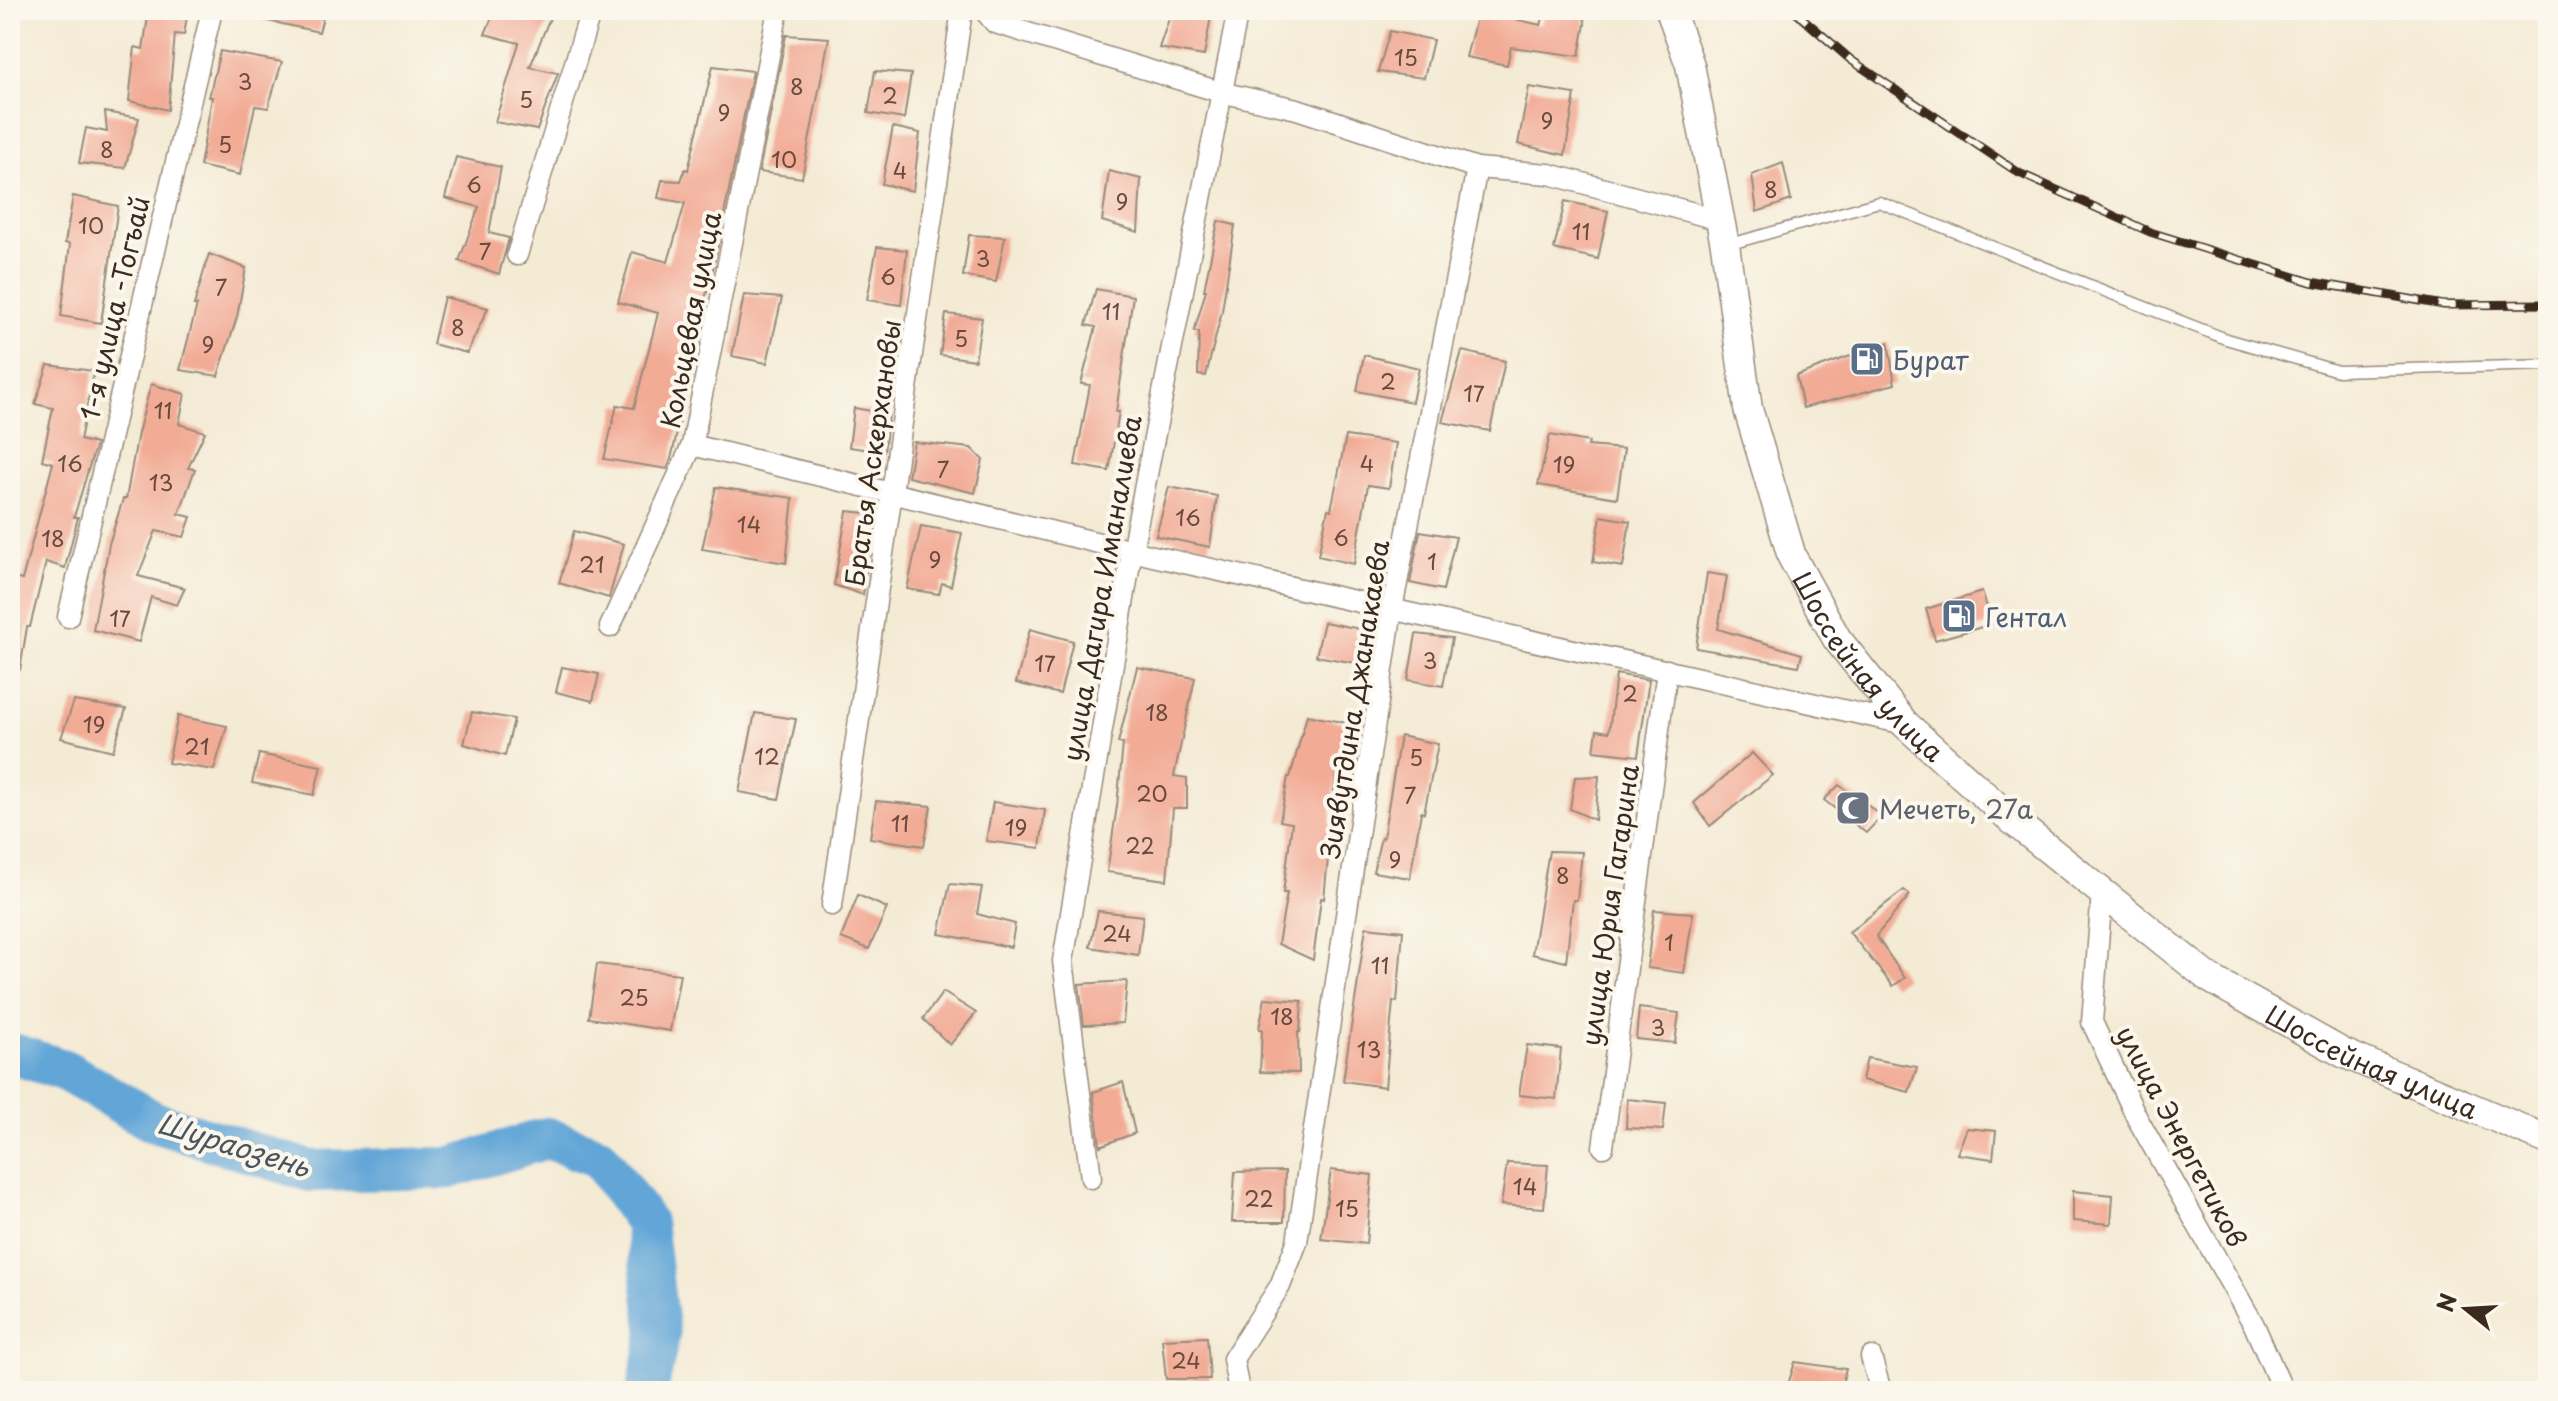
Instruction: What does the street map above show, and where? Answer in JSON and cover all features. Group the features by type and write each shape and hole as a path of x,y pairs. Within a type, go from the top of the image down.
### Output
{"main road":[{"name":"Шоссейная улица","path":"1670,10 1690,65 1722,232 1748,409 1792,557 1837,639 1905,724 2012,820 2209,978 2343,1053 2548,1140"}],"street":[{"name":"1-я улица -Тогъай","path":"68,617 212,10"},
{"path":"517,255 591,10"},
{"name":"Кольцевая улица","path":"610,627 692,445 778,10"},
{"name":"Братья Аскерхановы","path":"832,905 962,10"},
{"path":"984,10 995,23 1220,92 1297,109 1477,168 1549,174 1722,232"},
{"name":"улица Дагира Иманалиева","path":"1091,1178 1063,961 1132,551 1238,10"},
{"name":"Зиявутдина Джанакаева","path":"1239,1391 1233,1359 1280,1286 1297,1242 1392,609 1477,168"},
{"path":"692,445 1132,551 1905,724"},
{"name":"улица Юрия Гагарина","path":"1603,1147 1667,670"},
{"name":"улица Энергетиков","path":"2102,892 2092,1022 2137,1118 2254,1325 2283,1391"},
{"path":"1871,1357 1881,1391"}],"lane":[{"path":"1722,232 1879,202 2226,339 2338,371 2548,365"}],"building":[{"path":"149,10 188,10 184,35 175,34 168,110 129,101 135,47 143,49"},
{"path":"256,10 325,10 319,32 255,18"},
{"path":"495,10 553,10 530,67 558,73 537,130 495,122 519,43 485,34"},
{"path":"1172,10 1212,10 1204,56 1159,48"},
{"path":"1545,10 1584,10 1585,24 1579,56 1511,47 1507,65 1466,57 1478,11 1541,25"},
{"path":"1390,31 1433,40 1424,78 1378,72"},
{"path":"786,35 829,38 802,178 759,172"},
{"path":"220,51 282,62 268,108 255,106 240,175 200,166 212,97 209,97"},
{"path":"713,66 753,71 712,274 691,349 696,350 671,459 667,469 604,459 617,405 634,408 658,313 618,302 632,252 668,262 685,203 658,198 662,180 681,181 685,169 688,170"},
{"path":"875,71 911,74 904,119 868,113"},
{"path":"1529,87 1575,94 1565,155 1518,144"},
{"path":"105,112 139,118 125,168 79,163 86,128 107,132"},
{"path":"893,127 920,133 913,191 882,184"},
{"path":"456,157 501,167 489,233 509,238 499,274 459,261 479,207 445,198"},
{"path":"1783,163 1791,200 1757,212 1752,175"},
{"path":"1109,171 1141,179 1138,232 1102,221"},
{"path":"73,196 118,206 101,323 61,316 70,244 65,243"},
{"path":"1565,201 1608,211 1598,259 1554,249"},
{"path":"1218,221 1235,225 1222,311 1206,376 1198,375 1199,332 1194,332 1206,290"},
{"path":"969,235 1005,237 996,282 963,276"},
{"path":"877,247 907,250 901,305 867,300"},
{"path":"209,254 246,268 237,317 218,376 180,370"},
{"path":"1096,289 1133,296 1109,471 1075,465 1090,385 1081,384 1096,327 1086,325"},
{"path":"744,295 782,298 767,363 732,356"},
{"path":"444,297 488,308 467,353 433,344"},
{"path":"946,314 982,318 975,360 940,355"},
{"name":"Бурат","path":"1888,342 1895,384 1803,408 1796,376"},
{"path":"1462,351 1505,361 1490,431 1442,422"},
{"path":"1364,355 1419,368 1412,402 1357,391"},
{"path":"48,365 94,371 80,440 96,444 74,517 78,517 65,568 46,562 30,627 27,627 20,670 10,669 10,577 22,580 53,463 42,460 53,408 35,404"},
{"path":"151,384 185,394 179,424 205,432 188,468 195,469 179,514 191,517 184,537 156,531 138,576 185,588 177,605 151,597 139,642 93,630 109,544 123,499 126,499"},
{"path":"854,408 889,414 884,452 849,447"},
{"path":"1550,435 1589,442 1588,446 1624,449 1617,498 1538,485"},
{"path":"1346,436 1396,443 1389,488 1368,485 1354,564 1318,556"},
{"path":"914,442 971,448 983,460 975,493 908,477"},
{"path":"716,487 793,498 786,563 702,549"},
{"path":"1169,487 1217,496 1210,547 1156,536"},
{"path":"847,511 875,514 863,595 834,585"},
{"path":"1601,516 1630,521 1623,567 1593,562"},
{"path":"921,526 962,533 951,586 942,583 939,594 907,589"},
{"path":"574,531 624,544 609,598 559,583"},
{"path":"1420,531 1456,537 1443,590 1410,583"},
{"path":"1707,573 1727,576 1718,629 1802,654 1799,666 1696,648"},
{"name":"Гентал","path":"1982,592 1993,624 1935,640 1926,609"},
{"path":"1324,622 1371,631 1367,665 1316,656"},
{"path":"1030,629 1073,641 1060,694 1016,683"},
{"path":"1416,634 1452,638 1443,686 1408,680"},
{"path":"562,667 599,674 593,701 556,692"},
{"path":"1137,667 1195,678 1174,776 1187,778 1187,808 1173,808 1167,880 1107,872 1123,744 1118,743"},
{"path":"1616,674 1649,680 1638,756 1594,751 1597,730 1609,732"},
{"path":"74,701 126,709 113,751 61,738"},
{"path":"472,712 514,719 505,756 464,744"},
{"path":"755,713 796,719 779,799 739,792"},
{"path":"1307,715 1351,724 1343,760 1338,759 1324,899 1321,898 1313,960 1278,944 1287,893 1283,893 1292,823 1280,821 1288,777"},
{"path":"178,716 227,726 214,770 168,763"},
{"path":"1400,736 1438,744 1424,813 1421,812 1410,878 1373,872 1383,838"},
{"path":"1752,753 1773,775 1710,826 1694,803"},
{"path":"259,754 321,766 314,795 252,783"},
{"path":"1599,776 1595,820 1570,809 1575,777"},
{"name":"Мечеть, 27а","path":"1839,785 1882,816 1866,833 1824,800"},
{"path":"876,801 931,806 924,846 870,838"},
{"path":"993,802 1045,810 1040,848 986,841"},
{"path":"1549,851 1582,852 1566,962 1532,954"},
{"path":"950,884 982,887 977,914 1015,924 1011,947 939,934"},
{"path":"1904,890 1910,895 1876,936 1905,978 1893,986 1849,932"},
{"path":"858,895 887,908 869,949 841,938"},
{"path":"1654,910 1693,913 1684,973 1647,968"},
{"path":"1098,911 1143,916 1138,955 1090,947"},
{"path":"1366,927 1403,931 1385,1087 1343,1081"},
{"path":"597,964 680,974 670,1031 589,1018"},
{"path":"1127,981 1123,1023 1084,1025 1079,984"},
{"path":"943,992 976,1013 950,1045 923,1019"},
{"path":"1265,998 1302,1001 1298,1032 1299,1073 1260,1072 1262,1029 1259,1029"},
{"path":"1639,1008 1679,1013 1675,1043 1636,1039"},
{"path":"1527,1045 1561,1049 1556,1099 1519,1095"},
{"path":"1867,1058 1917,1067 1909,1092 1862,1080"},
{"path":"1123,1082 1135,1133 1100,1146 1093,1092"},
{"path":"1627,1099 1666,1103 1663,1130 1626,1128"},
{"path":"1967,1128 1996,1131 1993,1159 1957,1154"},
{"path":"1507,1163 1548,1165 1544,1208 1501,1205"},
{"path":"1331,1170 1372,1175 1366,1244 1321,1239"},
{"path":"1285,1171 1284,1222 1232,1222 1235,1172"},
{"path":"2073,1191 2113,1195 2111,1224 2073,1221"},
{"path":"1207,1337 1210,1379 1166,1379 1162,1339"},
{"path":"1795,1362 1846,1369 1840,1391 1786,1391"}],"waterway":[{"name":"Шураозень","path":"10,1053 64,1070 154,1122 310,1171 449,1168 547,1138 599,1157 645,1222 659,1335 647,1391"}],"railway":[{"path":"1793,10 1851,60 2019,173 2150,232 2311,282 2444,305 2548,304"}],"place":[{"name":"Бурат","path":"1867,359"},
{"name":"Гентал","path":"1959,616"},
{"name":"Мечеть, 27а","path":"1853,808"}]}
